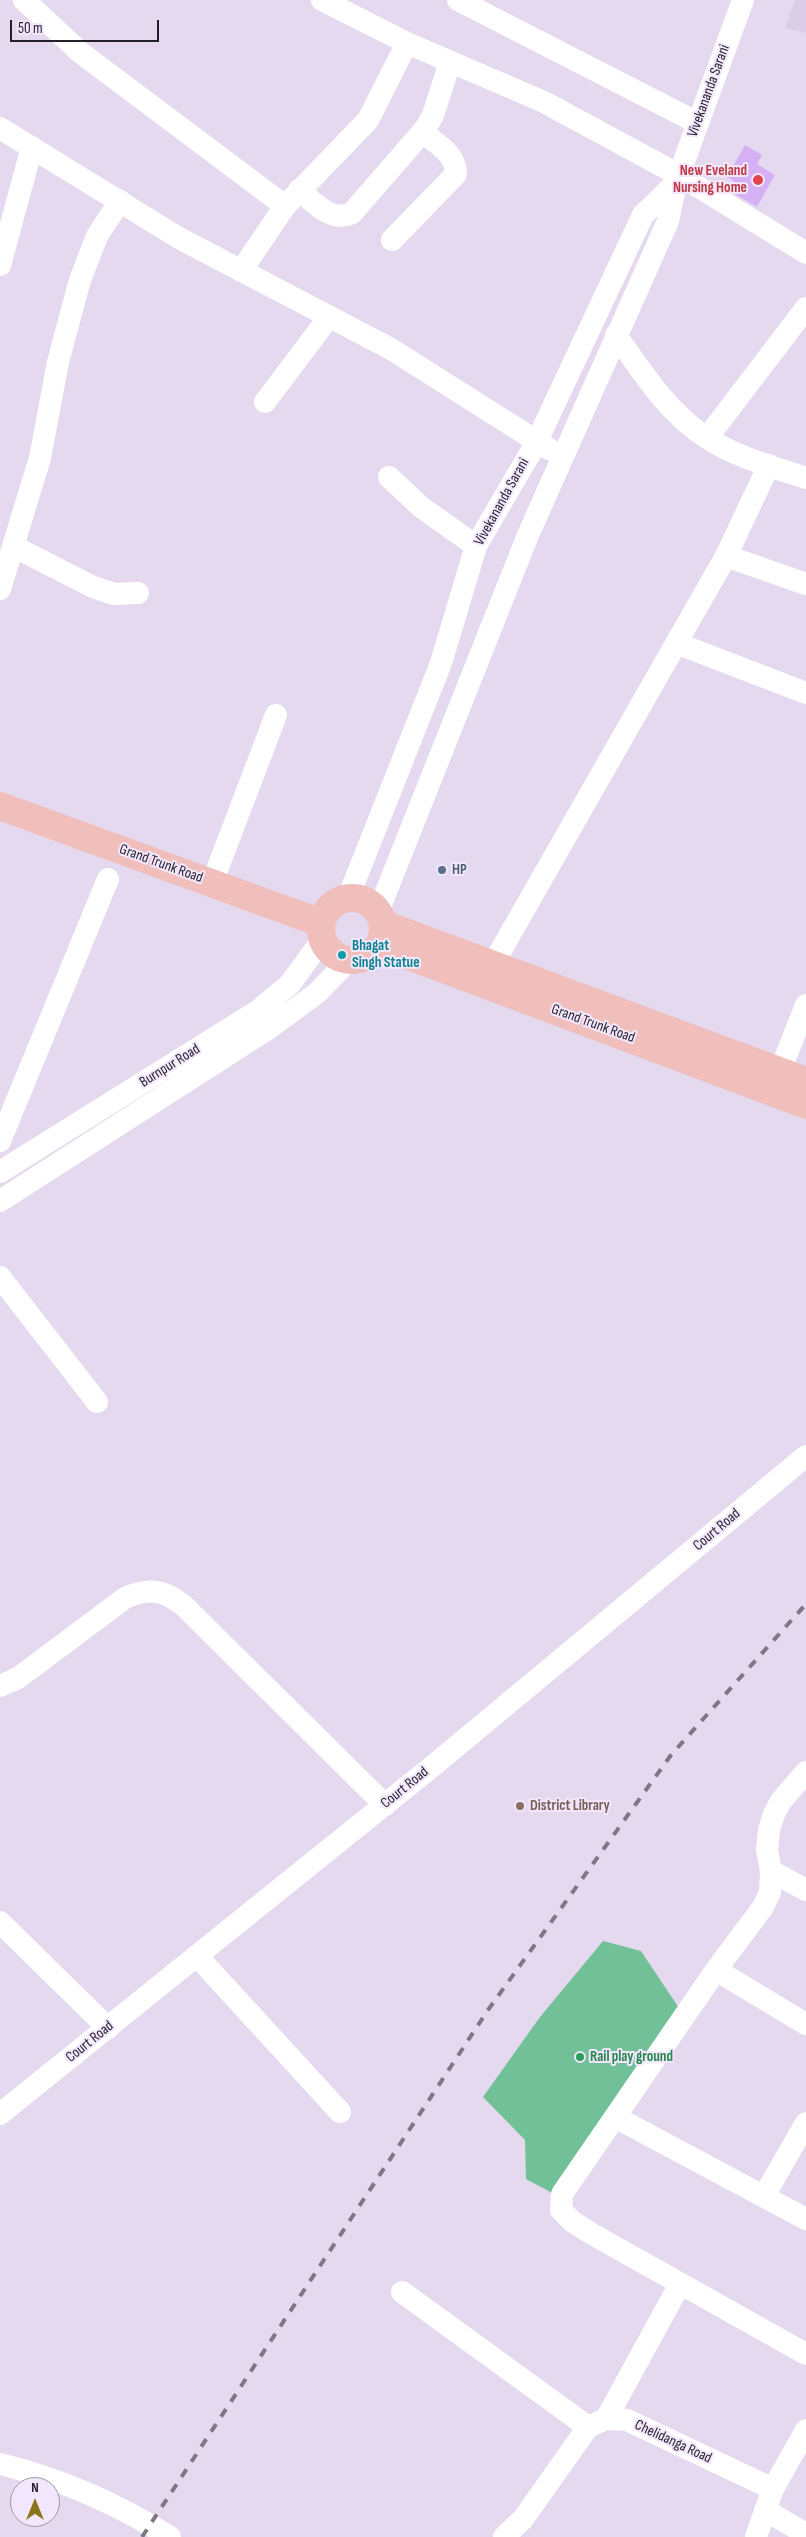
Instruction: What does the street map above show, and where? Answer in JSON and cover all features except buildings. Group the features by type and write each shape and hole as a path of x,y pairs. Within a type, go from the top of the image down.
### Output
{"main road":[{"name":"Grand Trunk Road","path":"0,806 212,883 322,931 332,954 349,960"},
{"name":"Grand Trunk Road","path":"348,898 365,901 380,927 806,1105"},
{"path":"322,931 331,906 348,898"},
{"name":"Grand Trunk Road","path":"380,927 493,964 806,1081"},
{"path":"349,960 360,959 371,954 380,927"}],"street":[{"path":"24,0 81,53 292,198 330,215 343,217 352,213 422,132 433,115 450,62"},
{"path":"322,0 407,43 544,102 806,253"},
{"path":"458,0 698,123"},
{"name":"Vivekananda Sarani","path":"380,927 525,545 616,335 668,221 678,179 743,0"},
{"path":"241,271 292,198 368,120 407,43"},
{"path":"0,128 179,238 424,369 536,443 563,457"},
{"path":"392,240 456,174 456,164 452,156 422,132"},
{"path":"0,265 32,147"},
{"name":"Vivekananda Sarani","path":"348,898 441,663 476,546 536,443 643,215 678,179"},
{"path":"0,590 40,458 58,362 80,280 97,236 120,201"},
{"path":"707,438 806,308"},
{"path":"266,402 329,317"},
{"path":"616,335 671,407 707,438 739,454 806,478"},
{"path":"493,964 726,556 769,465"},
{"path":"389,476 421,507 476,546"},
{"path":"13,546 93,587 114,594 138,593"},
{"path":"726,556 806,584"},
{"path":"676,643 806,693"},
{"path":"212,883 276,715"},
{"path":"3,1126 108,879"},
{"name":"Burnpur Road","path":"0,1172 259,1010 290,984 322,931"},
{"path":"0,1201 271,1027 317,993 349,960"},
{"path":"780,1071 806,1006"},
{"path":"0,1277 97,1402"},
{"name":"Court Road","path":"0,2114 385,1805 806,1456"},
{"path":"0,1686 18,1678 125,1598 142,1591 159,1591 172,1596 183,1605 385,1805"},
{"path":"806,1772 781,1801 774,1814 769,1830 767,1850 771,1871 770,1892 763,1907 716,1970 562,2194 561,2210 573,2222 592,2234 806,2354"},
{"path":"771,1871 806,1890"},
{"path":"0,1922 108,2028"},
{"path":"197,1956 340,2112"},
{"path":"716,1970 806,2024"},
{"path":"615,2117 806,2219"},
{"path":"764,2196 806,2123"},
{"path":"504,2537 523,2519 597,2423 680,2284"},
{"path":"402,2292 597,2423"},
{"name":"Chelidanga Road","path":"597,2423 627,2420 773,2489"},
{"path":"756,2537 773,2489 798,2463 806,2430"},
{"path":"0,2464 31,2472 89,2492 170,2537"},
{"path":"766,2510 806,2534"}],"shaded area":[{"path":"795,0 806,0 806,33 785,28"}],"green space":[{"name":"Rail play ground","path":"603,1941 641,1951 681,2011 554,2194 526,2179 525,2140 483,2097 540,2017"}],"railway":[{"path":"142,2537 488,2010 671,1755 806,1604"}],"place":[{"name":"New Eveland Nursing Home","path":"758,180"},
{"name":"HP","path":"442,870"},
{"name":"Bhagat Singh Statue","path":"342,955"},
{"name":"District Library","path":"520,1806"},
{"name":"Rail play ground","path":"580,2057"}]}
